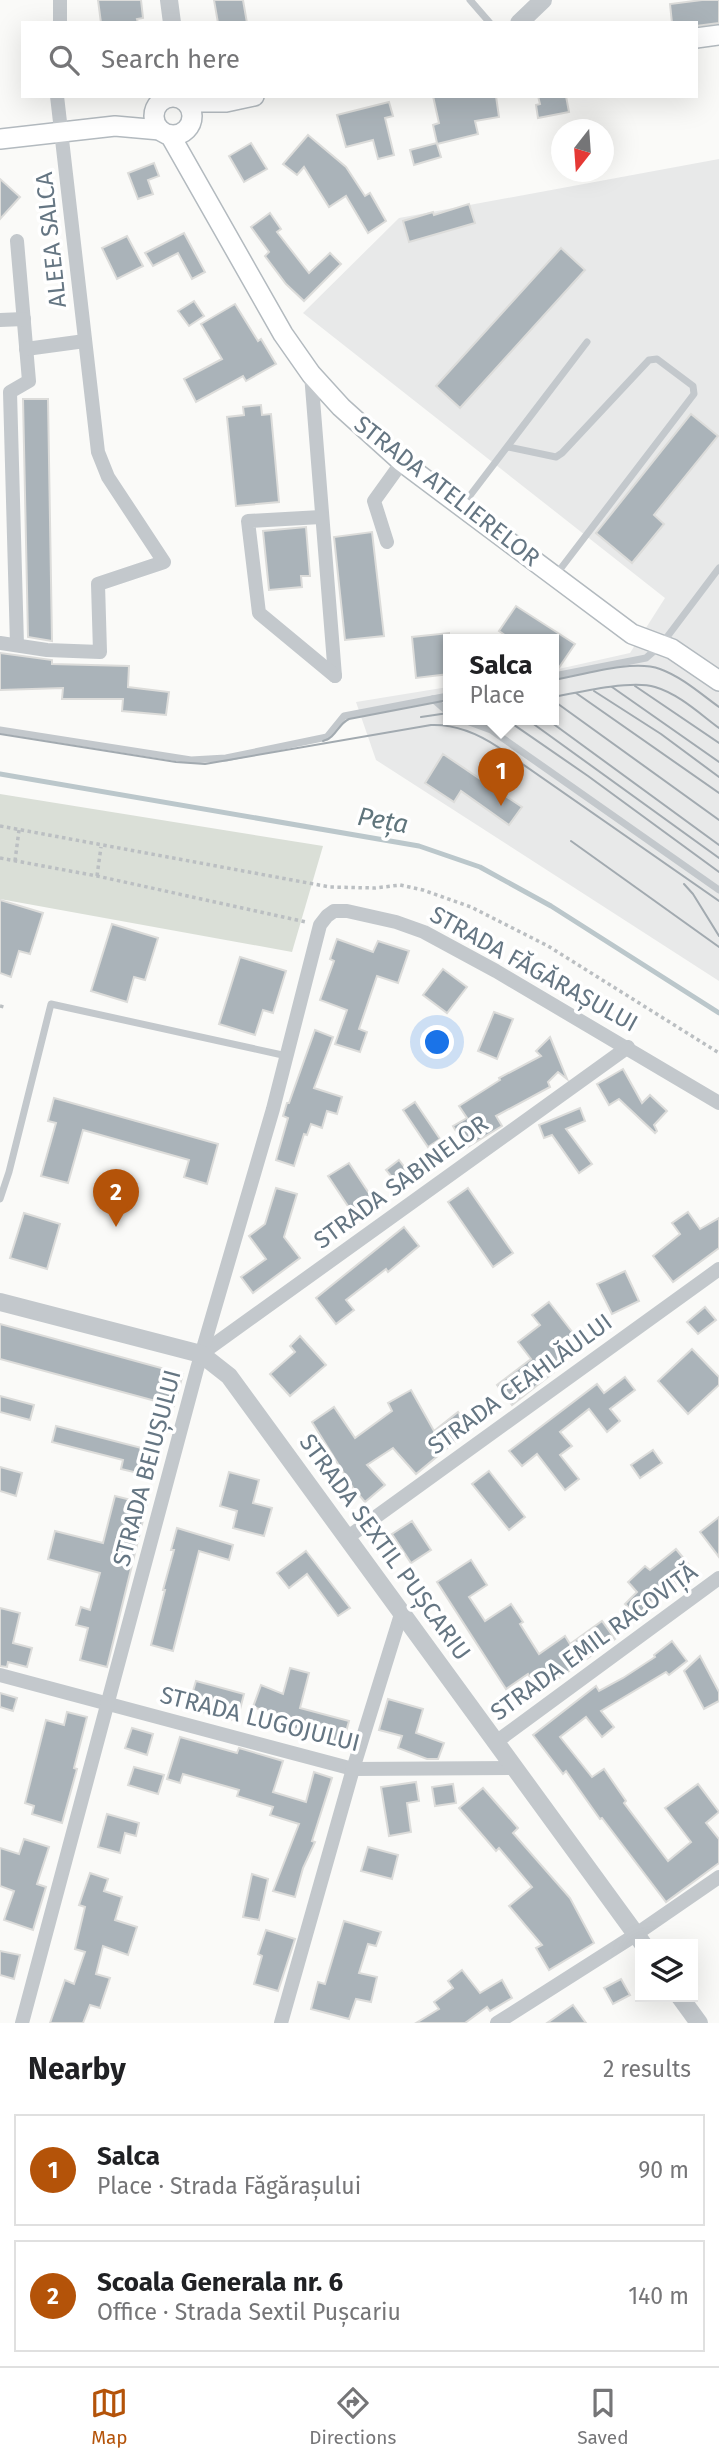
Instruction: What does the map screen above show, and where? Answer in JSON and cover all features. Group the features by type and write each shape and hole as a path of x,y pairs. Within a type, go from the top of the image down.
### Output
{"main road":[{"path":"698,38 719,36"},
{"path":"0,139 115,125 245,98"},
{"name":"STRADA ATELIERELOR","path":"174,111 190,170 284,334 310,374 341,407 402,462 632,634 688,658 719,681"}],"street":[{"path":"60,0 60,21"},
{"path":"169,0 173,21"},
{"path":"521,21 543,0"},
{"name":"ALEEA SALCA","path":"0,643 47,650 100,652 98,584 164,562 108,477 98,452 57,98"},
{"name":"ALEEA SALCA","path":"17,241 29,381 5,392 17,645"},
{"name":"ALEEA SALCA","path":"0,320 23,319"},
{"name":"ALEEA SALCA","path":"26,349 85,341"},
{"path":"310,374 335,676 259,613 248,521 321,517"},
{"path":"387,542 374,501 402,462"},
{"name":"STRADA FĂGĂRAȘULUI","path":"320,926 334,911 347,911 396,922 424,932 628,1047 719,1103"},
{"name":"STRADA BEIUȘULUI","path":"22,2023 201,1354 287,1056 320,926"},
{"name":"STRADA SABINELOR","path":"201,1354 628,1047"},
{"name":"STRADA CEAHLĂULUI","path":"348,1536 719,1269"},
{"name":"STRADA SEXTIL PUȘCARIU","path":"0,1302 201,1354 229,1376 640,1939"},
{"name":"STRADA EMIL RACOVIȚĂ","path":"496,1742 719,1578"},
{"path":"281,2023 353,1769 402,1611"},
{"name":"STRADA LUGOJULUI","path":"0,1675 353,1769 515,1769"},
{"path":"640,1939 719,1877"},
{"path":"497,2023 635,1942"},
{"path":"684,2002 699,2023"}],"lane":[{"path":"470,0 488,21"},
{"path":"461,507 587,342"},
{"path":"508,447 555,457 562,453 649,360 657,359 693,386 694,394 555,576"},
{"path":"559,676 646,658 661,645 719,568"},
{"path":"0,730 159,756 206,760 327,737 344,716 443,697"},
{"path":"433,699 443,707"},
{"path":"478,725 491,730 719,890"},
{"path":"0,1199 51,1004 287,1056"},
{"path":"0,1170 9,1172"}],"path":[{"path":"0,826 330,887 375,888 400,885 423,890 471,907 548,946 719,1053"},
{"path":"15,861 19,830"},
{"path":"97,876 102,846"},
{"path":"0,858 97,876 320,926"}],"shaded area":[{"path":"719,159 719,981 376,760 356,702 443,688 443,725 559,725 559,669 630,653 665,598 303,313 399,218 594,182 614,182 614,178"},
{"path":"0,794 323,846 292,952 0,899"}],"building":[{"path":"98,0 141,0 143,18 138,21 101,21"},
{"path":"214,0 243,0 247,21 218,21"},
{"path":"719,0 719,23 698,26 698,21 672,21 670,4"},
{"path":"433,98 496,98 499,117 475,121 478,134 437,144 441,157 414,165 410,150 437,143 433,125 439,123"},
{"path":"538,98 566,98 569,112 538,118 536,105 540,104"},
{"path":"389,102 393,116 385,118 394,155 378,159 373,140 346,147 337,115"},
{"path":"308,135 346,167 365,196 370,193 386,221 368,233 346,196 329,207 304,167 297,175 283,164"},
{"path":"251,143 267,169 244,182 229,156"},
{"path":"154,163 159,176 148,180 153,194 138,199 128,173"},
{"path":"0,179 20,197 0,219"},
{"path":"469,204 475,223 409,242 403,221"},
{"path":"270,213 281,229 277,232 309,273 330,253 341,264 304,301 286,284 265,256 269,252 251,227"},
{"path":"184,233 205,272 192,279 178,253 153,266 145,253"},
{"path":"127,236 143,266 117,279 102,248"},
{"path":"561,248 585,270 460,408 436,386"},
{"path":"194,301 204,316 189,326 178,311"},
{"path":"235,304 276,364 246,381 243,376 196,402 184,379 222,359 201,324"},
{"path":"23,399 48,399 52,641 28,637"},
{"path":"261,405 262,415 271,414 279,502 236,506 227,417 244,415 243,407"},
{"path":"691,414 718,436 654,515 664,524 632,563 596,533"},
{"path":"306,527 310,576 301,576 302,587 269,590 263,531"},
{"path":"372,532 384,636 345,640 334,537"},
{"path":"516,606 575,644 559,668 559,634 503,634 499,631"},
{"path":"449,633 443,634 443,675 416,678 412,637"},
{"path":"0,653 52,660 52,664 129,666 128,687 169,692 166,715 122,711 123,699 62,699 63,688 0,690"},
{"path":"443,754 522,807 509,825 461,791 454,802 425,783"},
{"path":"0,900 43,913 30,954 19,951 11,977 0,973"},
{"path":"112,924 158,938 145,980 134,977 127,1002 91,991"},
{"path":"337,939 373,952 378,941 409,951 398,983 377,976 359,1029 367,1032 360,1052 335,1044 347,1010 320,1000 334,961 330,959"},
{"path":"240,957 286,971 273,1013 263,1010 255,1035 219,1024"},
{"path":"443,969 467,987 447,1013 423,995"},
{"path":"494,1012 513,1019 497,1059 478,1051"},
{"path":"315,1030 333,1037 314,1088 342,1097 337,1114 327,1111 322,1128 311,1124 307,1135 304,1134 294,1166 276,1160 288,1118 283,1116"},
{"path":"550,1037 567,1079 558,1072 548,1082 550,1087 496,1116 502,1126 466,1148 453,1126 467,1118 459,1106 500,1080 499,1078 541,1056 536,1051"},
{"path":"623,1069 642,1103 650,1095 667,1111 654,1125 657,1131 655,1133 619,1099 609,1105 597,1084"},
{"path":"54,1098 218,1144 207,1184 184,1177 189,1160 83,1130 68,1183 41,1176 56,1123 48,1121"},
{"path":"415,1102 440,1139 428,1147 403,1110"},
{"path":"580,1108 585,1121 566,1129 592,1164 579,1173 552,1135 544,1138 539,1125"},
{"path":"399,1160 409,1173 397,1183 386,1170"},
{"path":"349,1163 378,1207 358,1221 328,1176"},
{"path":"276,1188 297,1194 284,1237 300,1258 253,1293 241,1277 266,1259 249,1236 265,1224"},
{"path":"468,1188 513,1253 493,1267 448,1202"},
{"path":"688,1212 700,1229 719,1218 719,1248 673,1282 653,1256 680,1234 672,1223"},
{"path":"24,1213 60,1224 47,1269 10,1258"},
{"path":"404,1227 419,1246 388,1272 386,1269 346,1300 354,1310 336,1324 316,1298"},
{"path":"625,1271 639,1301 612,1314 597,1284"},
{"path":"549,1302 580,1342 558,1359 563,1365 512,1405 497,1385 531,1359 518,1342 540,1325 532,1315"},
{"path":"705,1307 716,1320 698,1334 687,1322"},
{"path":"0,1324 183,1374 174,1406 0,1359"},
{"path":"300,1336 326,1365 290,1396 270,1374 295,1352 290,1346"},
{"path":"692,1349 719,1377 719,1385 688,1414 658,1381"},
{"path":"625,1377 635,1390 610,1409 620,1421 607,1432 589,1409 560,1432 572,1446 560,1455 579,1479 565,1490 537,1454 522,1466 509,1451 597,1384 604,1393"},
{"path":"411,1390 434,1431 458,1412 470,1429 416,1474 393,1448 367,1465 385,1485 365,1502 353,1488 312,1422 334,1407 355,1438 392,1411 388,1403"},
{"path":"0,1396 34,1405 30,1420 0,1412"},
{"path":"56,1426 157,1452 151,1476 121,1469 123,1460 52,1442"},
{"path":"653,1450 662,1463 640,1478 631,1465"},
{"path":"0,1467 22,1473 16,1496 0,1491"},
{"path":"489,1471 525,1517 509,1530 472,1484"},
{"path":"229,1472 259,1480 253,1503 272,1508 264,1536 233,1528 237,1511 220,1506"},
{"path":"115,1496 147,1504 107,1667 80,1660 88,1628 76,1625 81,1607 90,1610 100,1573 48,1559 55,1531 103,1543"},
{"path":"719,1517 719,1557 700,1532"},
{"path":"412,1521 431,1550 411,1563 392,1534"},
{"path":"177,1528 233,1545 229,1560 199,1551 173,1651 151,1645"},
{"path":"676,1549 694,1571 676,1585 673,1581 637,1616 625,1604 637,1592 628,1582 645,1566 650,1570"},
{"path":"306,1551 350,1608 338,1616 307,1574 289,1588 277,1573"},
{"path":"471,1560 487,1585 469,1597 485,1621 511,1604 539,1654 565,1636 570,1644 602,1621 615,1639 539,1692 528,1674 506,1689 437,1582"},
{"path":"0,1608 20,1613 13,1643 32,1648 27,1667 8,1662 7,1667 0,1666"},
{"path":"672,1641 687,1661 669,1675 666,1672 601,1711 614,1727 602,1737 586,1717 560,1737 592,1777 604,1769 626,1801 624,1803 668,1861 691,1842 665,1808 698,1784 719,1812 706,1823 719,1839 719,1863 666,1902 566,1771 563,1774 533,1735 596,1686 599,1691 623,1678 655,1657 654,1655"},
{"path":"700,1656 719,1692 719,1701 704,1709 684,1671"},
{"path":"290,1668 309,1673 300,1708 349,1721 342,1746 312,1738 313,1734 278,1724 280,1716 253,1707 261,1685 283,1694"},
{"path":"196,1681 244,1694 237,1721 188,1708"},
{"path":"0,1693 17,1698 13,1711 0,1707"},
{"path":"388,1699 423,1709 416,1733 444,1743 438,1759 427,1759 398,1748 402,1736 379,1730"},
{"path":"67,1712 87,1717 74,1768 77,1769 62,1823 32,1814 34,1806 25,1803 46,1720 64,1725"},
{"path":"132,1728 153,1734 147,1755 125,1748"},
{"path":"180,1737 237,1753 239,1748 283,1761 273,1792 306,1802 314,1772 332,1778 312,1841 315,1842 303,1868 295,1897 273,1891 299,1824 270,1815 273,1807 237,1796 239,1790 183,1774 180,1783 167,1779"},
{"path":"134,1767 164,1775 158,1794 128,1785"},
{"path":"416,1782 419,1801 407,1803 411,1832 389,1836 381,1787"},
{"path":"453,1784 456,1803 435,1806 432,1787"},
{"path":"483,1788 518,1828 513,1833 570,1898 594,1943 549,1970 536,1948 542,1945 509,1906 532,1887 499,1848 496,1851 459,1808"},
{"path":"107,1814 139,1823 136,1836 125,1833 120,1853 98,1847"},
{"path":"24,1839 49,1847 37,1884 46,1887 33,1930 4,1920 14,1891 0,1886 0,1848 19,1854"},
{"path":"368,1847 398,1855 392,1879 361,1871"},
{"path":"90,1873 108,1879 104,1891 122,1897 115,1920 137,1927 128,1955 103,1946 96,1974 110,1978 100,2008 90,2005 83,2023 50,2023 65,1980 74,1984 85,1952 75,1949 85,1907 79,1905"},
{"path":"252,1874 268,1879 259,1920 243,1917"},
{"path":"344,1921 381,1932 376,1946 368,1944 359,1973 377,1977 371,2002 356,1999 349,2019 311,2009 318,1982 325,1984"},
{"path":"266,1930 295,1939 278,1991 254,1984 262,1956 258,1954"},
{"path":"0,1951 20,1955 14,1979 0,1975"},
{"path":"462,1970 480,1993 502,1980 512,1998 490,2011 487,2007 465,2023 416,2023 439,2009 434,2002 453,1988 448,1981"},
{"path":"621,1979 630,1995 613,2004 604,1988"},
{"path":"573,2005 586,2023 547,2023"}],"waterway":[{"name":"Peța","path":"0,774 419,846 480,867 551,906 719,1013"}],"tram line":[{"path":"559,679 622,667 649,666 676,676 719,707"},
{"path":"559,696 619,686 645,685 664,690 681,699 719,728"},
{"path":"635,686 719,743"},
{"path":"612,687 719,762"},
{"path":"594,691 661,734 719,777"},
{"path":"576,693 719,793"},
{"path":"323,741 331,737 349,719 443,701"},
{"path":"559,705 719,820"},
{"path":"421,717 443,714"},
{"path":"0,734 176,762 205,764 431,725 458,728 498,747 719,901"},
{"path":"514,725 719,872"},
{"path":"535,725 719,858"},
{"path":"555,725 719,845"},
{"path":"571,841 719,947"},
{"path":"684,884 719,936"}],"place":[{"name":"Salca","path":"501,806"},
{"name":"Scoala Generala nr. 6","path":"116,1227"}]}
